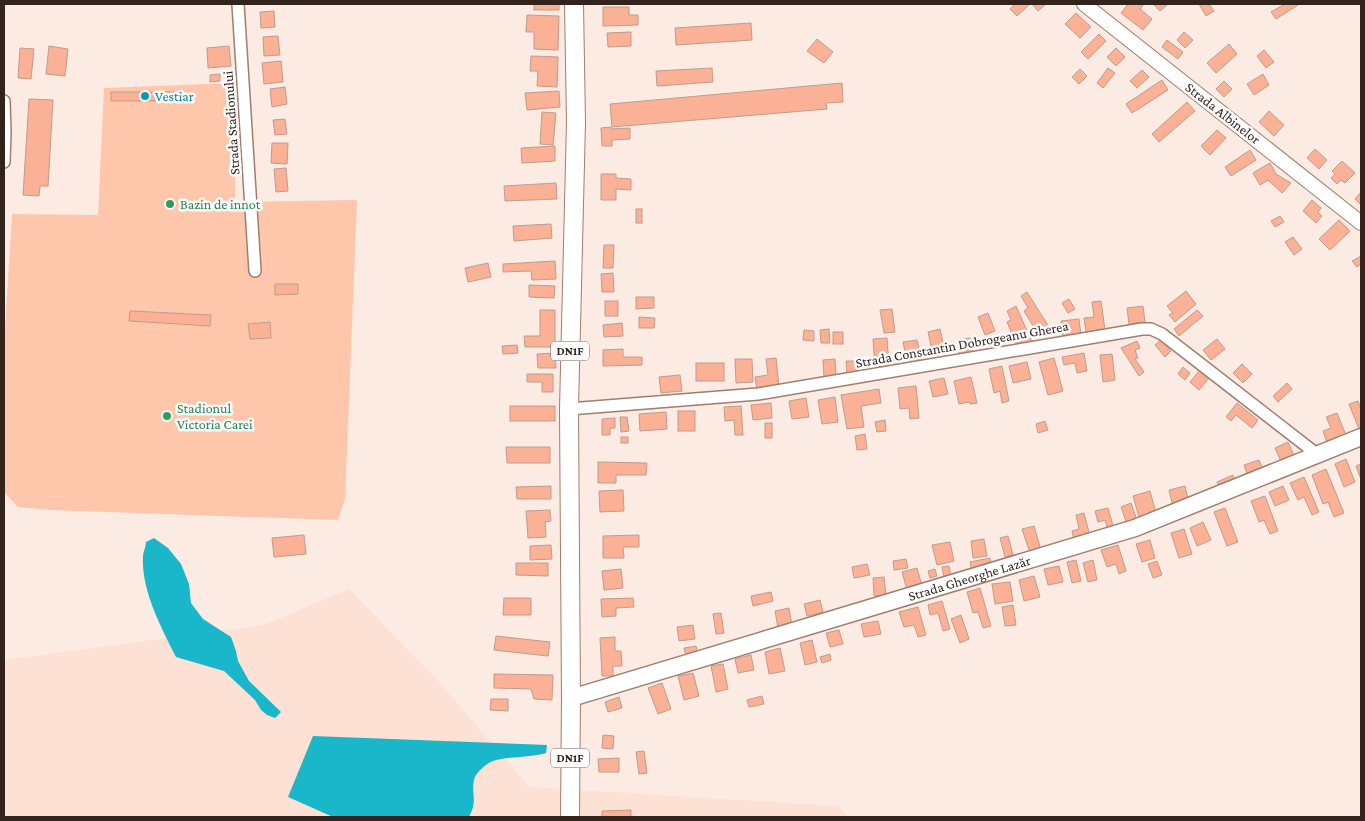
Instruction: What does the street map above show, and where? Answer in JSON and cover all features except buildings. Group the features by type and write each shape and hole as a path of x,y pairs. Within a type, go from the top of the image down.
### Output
{"main road":[{"name":"DN1F","path":"570,817 569,409 576,122 574,4"},
{"name":"Strada Gheorghe Lazăr","path":"571,698 1135,528 1361,437"}],"street":[{"name":"Strada Stadionului","path":"238,4 255,271"},
{"name":"Strada Albinelor","path":"1085,4 1361,223"},
{"path":"4,101 4,162"},
{"name":"Strada Constantin Dobrogeanu Gherea","path":"569,409 758,394 1151,329 1162,334 1318,455"}],"shaded area":[{"path":"235,83 235,202 357,200 345,499 338,520 51,510 18,507 4,492 4,346 12,214 98,215 104,88"},
{"path":"349,589 439,682 529,787 837,806 848,817 4,817 4,660 264,625"}],"water":[{"path":"154,538 168,548 181,564 189,584 191,603 203,619 231,637 238,661 249,681 281,712 275,718 261,710 255,700 224,671 176,657 153,608 145,582 143,554 146,542"},
{"path":"313,736 547,745 546,753 499,759 482,769 474,780 474,802 469,817 333,817 288,797"}],"place":[{"name":"Vestiar","path":"145,96"},
{"name":"Bazin de innot","path":"170,204"},
{"name":"Stadionul Victoria Carei","path":"167,416"}]}
